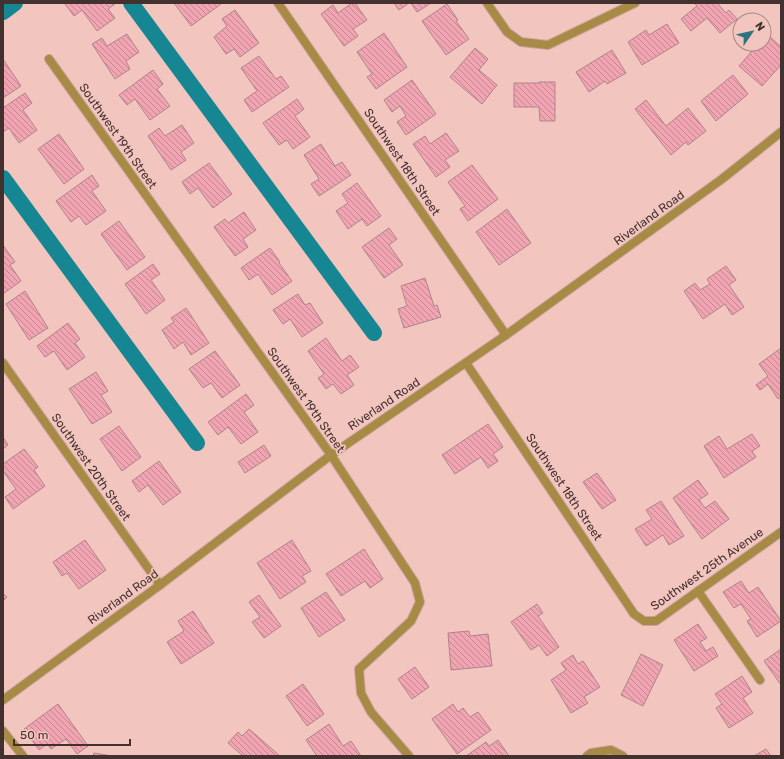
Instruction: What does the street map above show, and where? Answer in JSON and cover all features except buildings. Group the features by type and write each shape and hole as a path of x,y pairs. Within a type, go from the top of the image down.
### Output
{"street":[{"name":"Southwest 18th Street","path":"278,3 506,335"},
{"path":"488,3 507,32 521,42 548,45 635,3"},
{"name":"Southwest 19th Street","path":"49,58 331,455 415,583 420,602 411,621 359,669 361,693 371,712 409,756"},
{"name":"Riverland Road","path":"3,700 160,585 331,455 506,335 722,180 781,132"},
{"name":"Southwest 18th Street","path":"466,363 634,614 644,621"},
{"name":"Southwest 20th Street","path":"5,368 160,585"},
{"name":"Southwest 25th Avenue","path":"644,621 656,621 781,532"},
{"path":"698,591 760,680"},
{"path":"3,731 23,756"},
{"path":"587,756 591,753 611,750 623,756"}],"waterway":[{"path":"3,12 15,3"},
{"path":"131,3 374,333"},
{"path":"3,178 197,443"}]}
